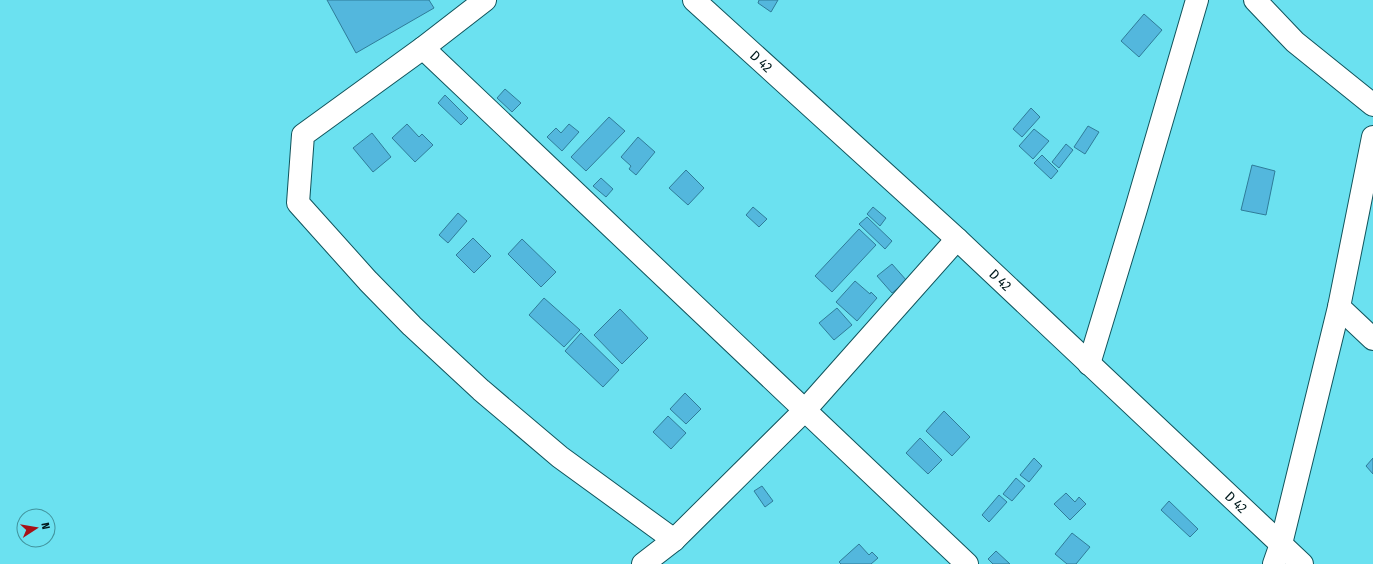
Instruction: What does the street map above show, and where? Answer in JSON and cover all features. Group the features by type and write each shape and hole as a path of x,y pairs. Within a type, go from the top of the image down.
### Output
{"street":[{"path":"485,0 303,135 298,203 412,326 481,390 560,457 674,540"},
{"name":"D 42","path":"694,0 956,239 1089,364 1278,554 1302,564"},
{"path":"1089,364 1197,0"},
{"path":"1255,0 1295,42 1373,105"},
{"path":"422,48 967,564"},
{"path":"1278,554 1339,307 1373,137"},
{"path":"643,564 674,540 805,410 956,239"},
{"path":"1339,307 1373,339"}],"building":[{"path":"327,0 429,0 434,8 356,53"},
{"path":"759,0 778,0 771,12 758,3"},
{"path":"1144,14 1162,30 1139,57 1121,41"},
{"path":"505,89 521,103 512,112 497,98"},
{"path":"445,95 468,118 461,125 438,103"},
{"path":"1031,108 1040,117 1022,137 1013,129"},
{"path":"609,117 625,131 586,171 571,157"},
{"path":"407,124 419,137 422,134 433,145 415,162 392,138"},
{"path":"569,124 579,132 562,151 547,137 556,128 561,133"},
{"path":"1088,126 1099,132 1085,154 1074,147"},
{"path":"1034,129 1049,141 1033,159 1019,146"},
{"path":"372,133 391,157 373,172 353,148"},
{"path":"638,137 655,152 636,175 629,169 631,166 621,157"},
{"path":"1066,144 1073,150 1059,168 1052,162"},
{"path":"1042,155 1058,171 1051,179 1034,163"},
{"path":"1252,165 1275,171 1266,215 1241,210"},
{"path":"686,170 704,188 688,205 669,188"},
{"path":"601,178 613,189 606,197 593,186"},
{"path":"753,207 767,219 759,227 746,215"},
{"path":"873,207 886,218 880,226 867,214"},
{"path":"458,213 467,221 448,243 439,235"},
{"path":"867,217 892,241 885,249 859,224"},
{"path":"859,229 876,245 832,292 815,276"},
{"path":"473,238 491,256 474,273 456,255"},
{"path":"522,239 556,272 541,287 508,254"},
{"path":"892,264 907,281 892,293 877,276"},
{"path":"855,281 877,298 857,321 836,302"},
{"path":"544,298 580,330 564,347 529,315"},
{"path":"837,308 852,325 834,340 819,323"},
{"path":"620,309 648,338 622,364 594,335"},
{"path":"581,333 619,370 603,387 565,351"},
{"path":"685,393 701,409 686,424 670,409"},
{"path":"944,411 970,437 952,456 926,431"},
{"path":"668,416 686,433 671,449 653,432"},
{"path":"920,438 942,460 928,474 906,453"},
{"path":"1034,458 1042,466 1029,482 1020,475"},
{"path":"1373,458 1373,474 1366,466"},
{"path":"1016,478 1025,486 1012,501 1003,494"},
{"path":"762,486 773,501 765,507 754,491"},
{"path":"1066,493 1075,502 1079,497 1086,504 1070,520 1054,504"},
{"path":"999,495 1007,502 989,522 982,515"},
{"path":"1169,501 1198,529 1190,537 1161,510"},
{"path":"1072,533 1090,547 1076,564 1067,564 1055,554"},
{"path":"859,544 869,555 872,552 878,558 871,564 841,564 839,562"},
{"path":"996,551 1010,564 993,564 988,559"}]}
